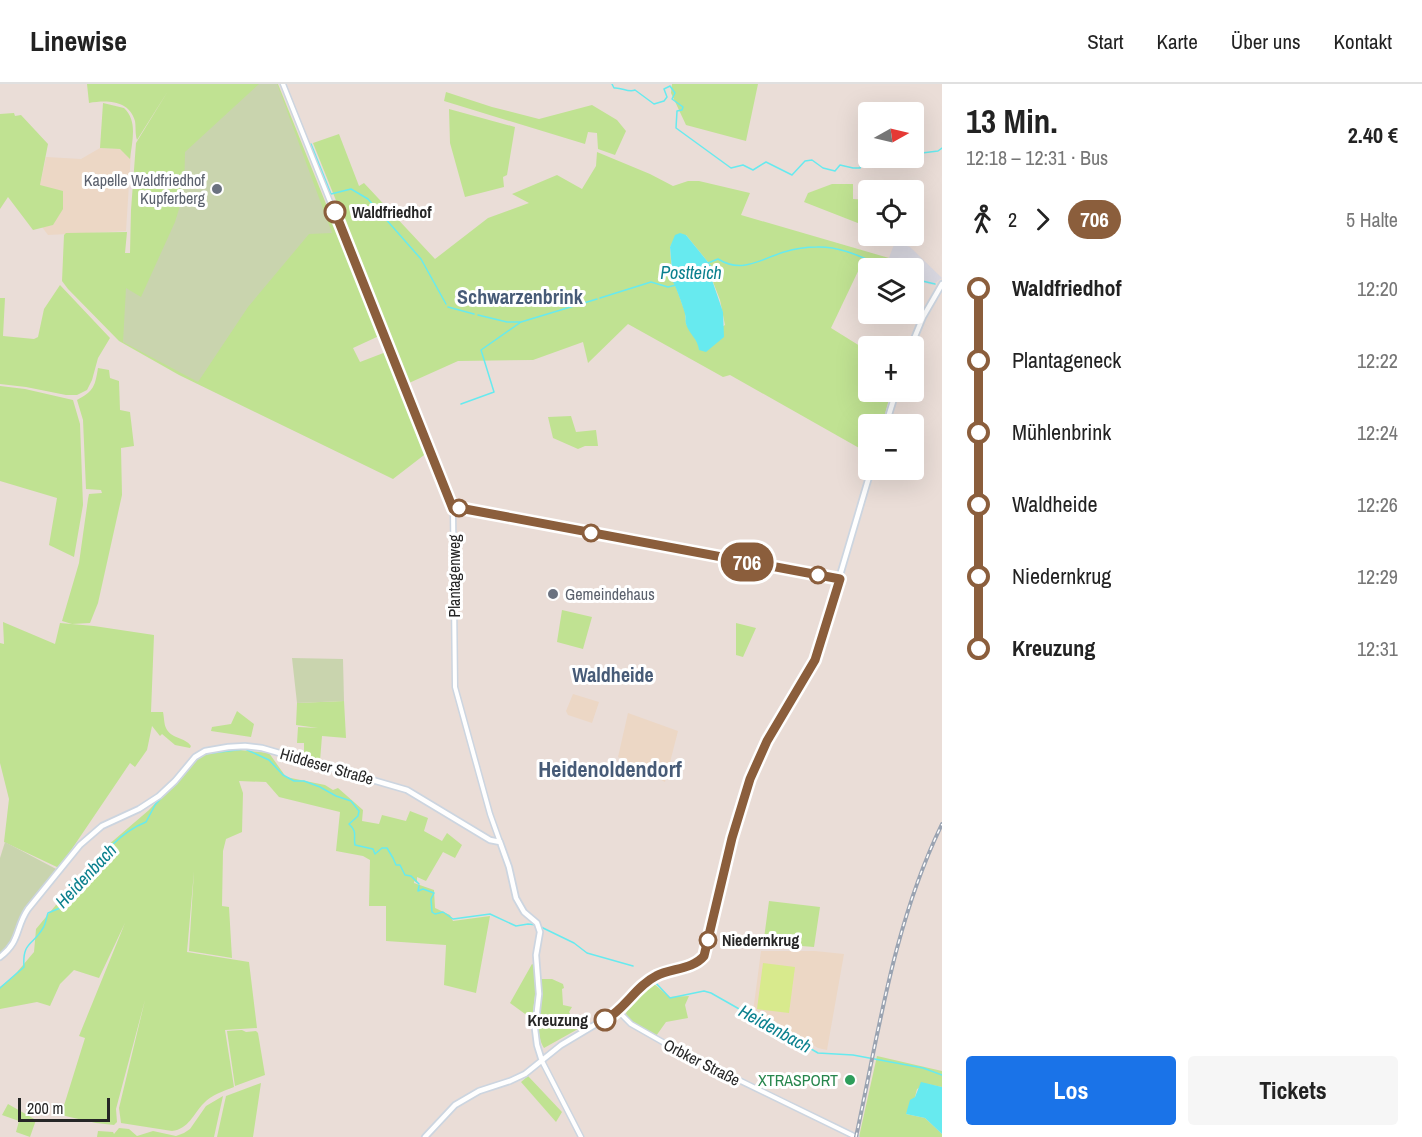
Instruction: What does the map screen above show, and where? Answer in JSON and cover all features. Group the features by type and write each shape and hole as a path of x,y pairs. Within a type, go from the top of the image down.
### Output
{"main road":[{"path":"916,336 923,317 942,284"},
{"path":"425,1137 455,1105 489,1086 516,1078 564,1043 618,1011 656,976 696,964 704,956 746,789 767,741 815,660 868,480"},
{"name":"Hiddeser Straße","path":"0,957 8,951 16,939 28,909 80,845 102,826 139,809 159,795 175,781 190,761 205,751 237,746 262,748 391,784 414,793 490,840 500,842"},
{"path":"500,842 508,862 516,898 524,912 538,925 540,937 536,962 539,994 535,1029 542,1061"}],"street":[{"name":"Plantagenweg","path":"283,84 453,509 456,694 488,808 500,842"},
{"name":"Orbker Straße","path":"618,1011 631,1024 675,1049 856,1137"},
{"path":"542,1061 581,1137"}],"shaded area":[{"path":"100,148 120,149 130,158 131,153 126,231 48,235 42,227 53,225 40,185 46,157 81,159"},
{"path":"893,246 907,246 921,258 889,258"},
{"path":"924,261 942,278 932,285 924,283"},
{"path":"573,694 599,702 592,723 568,715 566,711"},
{"path":"628,713 678,731 665,782 618,757"},
{"path":"761,951 815,951 844,954 827,1050 818,1048 753,1012"}],"green space":[{"path":"87,84 278,84 379,336 353,348 360,362 386,352 428,452 393,479 179,375 119,341 68,289 62,281 64,235 66,233 127,232 125,253 130,253 136,143 168,91 137,140 135,121 128,109 123,105 110,102 89,103"},
{"path":"259,84 277,84 332,233 309,234 248,307 198,382 123,342 126,288 141,297 175,222 184,193 185,152"},
{"path":"672,84 758,84 746,141 686,125 671,93"},
{"path":"446,92 539,119 592,105 617,120 626,131 615,155 598,149 597,133 588,132 585,144 444,101"},
{"path":"103,103 124,108 131,119 133,132 130,159 120,149 100,148"},
{"path":"449,109 515,127 507,175 503,177 504,187 465,197 450,143"},
{"path":"14,113 15,116 21,115 48,144 40,185 63,191 63,209 53,225 33,230 8,197 0,209 0,114"},
{"path":"339,134 359,186 364,183 435,259 488,218 529,203 512,194 557,175 582,189 596,166 597,152 673,186 688,181 699,181 750,193 741,215 889,258 858,258 858,271 831,328 858,345 858,402 888,402 885,414 858,414 858,447 730,375 723,377 628,324 588,363 583,342 533,360 458,361 409,383 313,143","holes":["686,235 712,267 710,274 720,300 725,325 698,343 686,324 685,312 672,276 670,247 675,238"]},
{"path":"832,184 853,184 853,199 858,199 858,223 804,202 808,193"},
{"path":"60,285 110,338 98,358 87,390 77,395 66,395 0,384 0,298 5,298 3,336 34,339 38,337 44,309"},
{"path":"98,368 109,370 110,378 119,381 120,410 130,412 134,446 121,448 122,495 98,603 90,623 72,624 62,621 79,563 89,494 102,493 101,490 86,489 83,420 77,400 93,387"},
{"path":"0,386 73,400 80,424 83,505 74,557 49,545 57,498 0,481"},
{"path":"571,416 576,432 596,430 598,446 585,446 578,449 553,438 548,417"},
{"path":"562,610 592,617 583,649 557,642"},
{"path":"3,622 55,644 60,623 154,635 151,712 163,712 168,732 191,746 190,748 175,745 162,734 160,736 152,726 147,750 135,767 130,763 59,868 4,842 9,799 0,763 0,643 4,644"},
{"path":"736,623 756,628 743,657 736,655"},
{"path":"292,658 343,659 344,701 297,703"},
{"path":"344,701 346,738 322,736 320,761 312,758 304,752 304,743 297,743 298,727 318,728 296,725 297,703"},
{"path":"237,711 254,724 251,737 211,731 212,727 231,724"},
{"path":"231,749 269,753 286,777 325,785 333,790 338,788 363,810 362,821 379,824 382,815 406,821 410,811 428,818 424,831 442,841 447,833 462,845 455,858 443,852 426,881 417,877 417,883 414,881 414,883 434,890 435,908 450,915 453,921 490,916 476,993 444,985 446,945 386,941 386,906 369,906 370,860 363,856 336,851 340,812 279,797 266,782 239,781 243,793 242,832 226,839 223,851 222,906 229,907 232,958 189,951 194,871 187,952 249,962 257,1028 225,1030 234,1087 207,1100 187,1124 178,1130 121,1123 119,1108 145,1000 116,1109 117,1122 114,1125 96,1123 61,1115 85,1038 79,1036 125,923 99,978 74,970 60,984 50,1006 37,1002 0,1009 0,987 12,978 34,952 36,929 100,852 149,810 200,756"},
{"path":"5,842 58,870 23,915 11,945 0,955 0,858"},
{"path":"769,901 820,907 814,947 763,946"},
{"path":"763,963 795,967 789,1013 757,1009"},
{"path":"532,964 536,987 532,1019 510,1003"},
{"path":"541,979 552,979 563,984 563,1005 572,1007 569,1012 578,1029 544,1048 538,1024"},
{"path":"651,981 669,997 689,996 685,1005 688,1018 666,1022 656,1036 632,1022 626,1014 628,1005"},
{"path":"242,1030 258,1033 265,1075 235,1086 227,1031"},
{"path":"877,1056 942,1071 942,1087 927,1084 917,1089 906,1114 925,1118 942,1134 942,1137 859,1137"},
{"path":"528,1076 562,1112 556,1122 521,1082"},
{"path":"261,1083 253,1137 217,1137 226,1096"},
{"path":"223,1096 214,1137 97,1137 98,1131 114,1134 119,1128 129,1129 137,1136 153,1131 176,1136 190,1129 206,1106"},
{"path":"8,1104 36,1120 30,1137 16,1132 19,1121 2,1115"}],"water":[{"name":"Postteich","path":"680,233 686,235 712,267 710,274 723,312 724,337 706,352 699,350 687,328 684,311 673,282 670,247 675,235"},
{"path":"921,1082 942,1087 942,1134 925,1118 906,1114 910,1100 915,1097"}],"waterway":[{"path":"612,84 614,88 635,90 654,104 664,101 667,97 664,89 670,86 675,93 672,99 683,107 682,110 677,111 676,128 731,168 743,165 753,170 766,162 792,175 805,161 812,160 823,168 835,171 840,165 858,168"},
{"path":"311,144 331,194 351,189 368,199 421,259 446,304"},
{"path":"924,153 938,151 942,148"},
{"path":"708,263 718,259 735,265 751,264 784,252 809,247 826,247 863,258"},
{"path":"924,281 935,284"},
{"path":"600,298 651,282 668,287 676,285"},
{"path":"478,315 507,322 521,322 597,299"},
{"path":"448,307 474,314"},
{"path":"461,404 494,392 481,350 521,322"},
{"name":"Heidenbach","path":"203,754 245,749 269,760 283,775 294,781 304,781 351,801 359,811 358,816 349,824 354,832 355,845 373,849 375,854 382,848 387,848 396,865 400,865 405,875 411,876 419,884"},
{"name":"Heidenbach","path":"0,988 24,967 25,952 29,944 40,933 48,913 60,908 110,847 121,837 146,822 163,796"},
{"name":"Heidenbach","path":"419,886 418,891 423,889 434,893 431,899 432,912 435,914 443,912 453,919 490,914 516,926 537,925"},
{"name":"Heidenbach","path":"541,927 574,943 587,953 633,966"},
{"name":"Heidenbach","path":"654,981 670,998 704,991 711,993 818,1053 853,1055 923,1068 942,1075"}],"railway":[{"path":"856,1137 900,938 925,861 942,824"}],"bus line":[{"name":"706","path":"335,212 421,423 453,509 465,509 532,521 840,579 815,660 767,741 750,779 732,838 704,956 696,964 656,976 605,1020"}],"place":[{"name":"Kapelle Waldfriedhof Kupferberg","path":"217,189"},
{"name":"Waldfriedhof","path":"335,212"},
{"name":"Gemeindehaus","path":"553,594"},
{"name":"Niedernkrug","path":"708,940"},
{"name":"Kreuzung","path":"605,1020"},
{"name":"XTRASPORT","path":"850,1080"}],"district":[{"name":"Schwarzenbrink","path":"520,297"},
{"name":"Waldheide","path":"613,675"},
{"name":"Heidenoldendorf","path":"610,769"}]}
